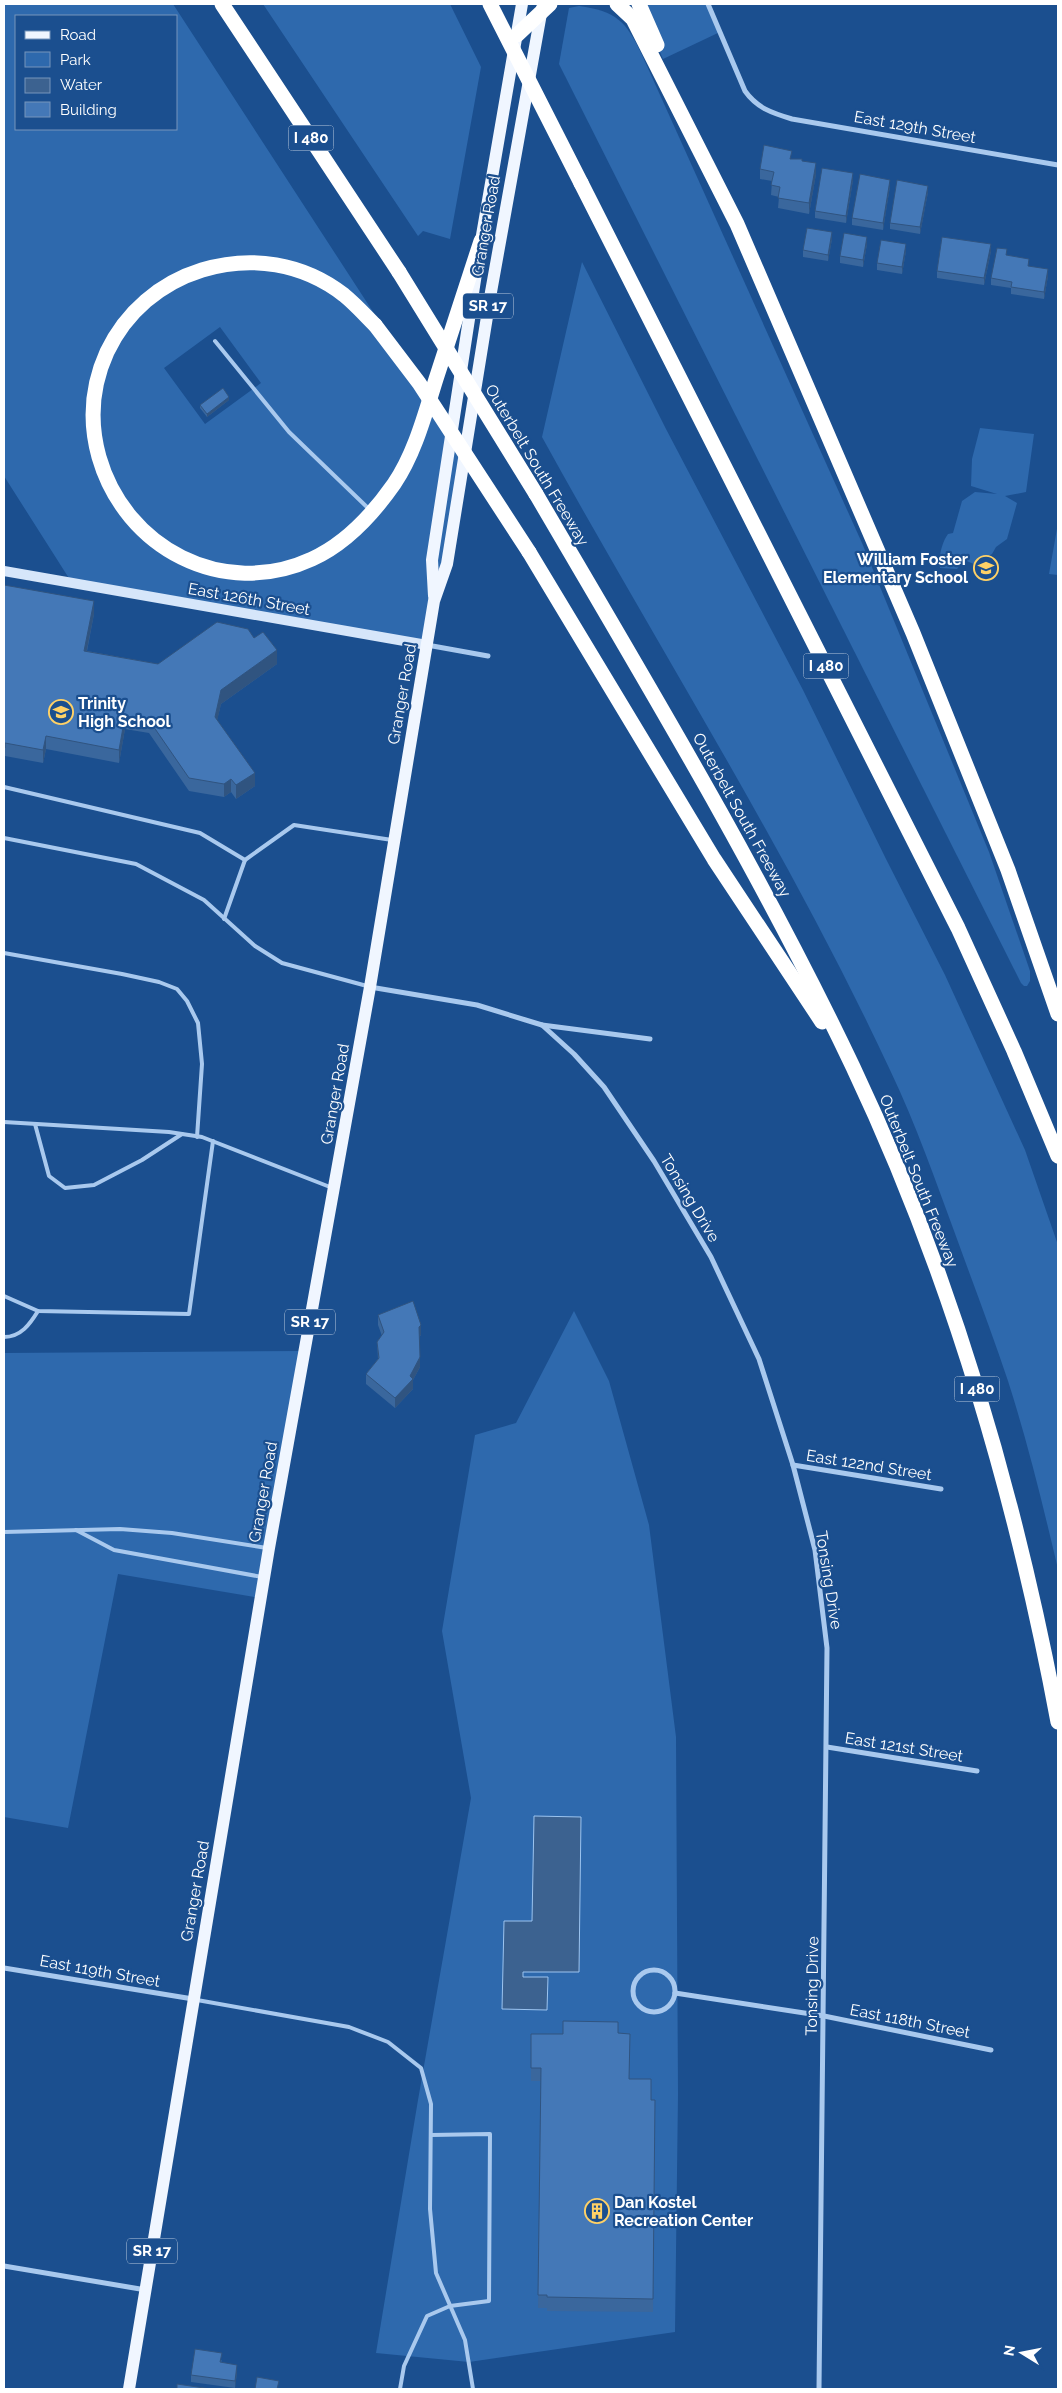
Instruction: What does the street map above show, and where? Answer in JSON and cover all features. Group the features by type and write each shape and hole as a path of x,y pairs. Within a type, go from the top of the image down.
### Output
{"highway":[{"name":"Outerbelt South Freeway","path":"222,4 399,272 536,494 710,792 780,921 853,1068 918,1222 963,1343 1005,1488 1035,1606 1058,1722"},
{"name":"I 480","path":"490,4 958,928 1014,1051 1058,1156"},
{"path":"617,4 633,19 737,224 917,642 1008,870 1058,1014"},
{"path":"640,4 693,135"},
{"path":"517,35 545,6"},
{"path":"481,241 411,452 395,482 372,511 361,524 335,546 312,559 288,568 261,573 231,572 205,567 179,556 155,541 135,524 116,500 104,474 93,422 94,391 102,365 113,340 128,318 145,300 164,287 191,273 218,265 246,261 298,270 322,281 345,296 376,325 419,383 529,552 714,859 853,1068"}],"main road":[{"name":"Granger Road","path":"434,601 432,560 481,241 522,4"},
{"name":"Granger Road","path":"128,2389 269,1548 335,1189 434,601 448,564 490,292 545,6"}],"street":[{"name":"East 129th Street","path":"708,4 745,90 753,102 769,112 792,119 1058,164"},
{"name":"East 126th Street","path":"4,571 488,656"},
{"name":"Tonsing Drive","path":"370,987 476,1005 542,1025 574,1054 604,1087 654,1161 711,1257 759,1359 793,1465 815,1550 825,1624 827,1747 819,2389"},
{"path":"542,1025 650,1039"},
{"name":"East 122nd Street","path":"793,1465 940,1489"},
{"name":"East 121st Street","path":"827,1747 977,1772"},
{"name":"East 119th Street","path":"4,1968 193,2000"},
{"path":"655,1970 667,1975 674,1986 675,1993 670,2006 664,2010 650,2012 638,2005 633,1991 635,1984 642,1974 655,1970"},
{"name":"East 118th Street","path":"675,1993 824,2016 990,2050"},
{"path":"4,2266 146,2290"}],"lane":[{"path":"216,341 289,432 372,511"},
{"path":"4,787 200,833 245,860"},
{"path":"224,919 245,860 294,824 394,840"},
{"path":"4,838 136,864 204,900 255,946 282,963 370,987"},
{"path":"4,953 122,974 159,982 177,989 187,1001 198,1023 202,1064 197,1136"},
{"path":"4,1122 197,1136 335,1189"},
{"path":"36,1124 49,1176 65,1188 94,1185 142,1160 182,1134"},
{"path":"4,1296 38,1311 189,1314 213,1141"},
{"path":"4,1337 10,1337 27,1328 38,1311"},
{"path":"4,1532 74,1529 172,1533 269,1548"},
{"path":"74,1529 114,1550 264,1578"},
{"path":"193,2000 349,2027 388,2042 421,2068 431,2104 430,2209 436,2273 465,2340 473,2389"},
{"path":"400,2389 404,2366 427,2316 450,2306 489,2301 490,2134 431,2135"}],"green space":[{"path":"4,4 173,4 468,458 427,645 72,583 4,476","holes":["220,327 261,383 205,424 164,368"]},
{"path":"263,4 450,4 481,67 450,239 423,231 418,236"},
{"path":"639,4 708,4 720,32 663,59"},
{"path":"579,6 602,11 618,20 631,34 642,55 862,543 989,852 1030,971 1030,981 1027,986 1021,983 559,64 569,8"},
{"path":"582,262 666,429 803,690 945,975 1025,1150 1058,1245 1058,1569 1029,1451 1008,1381 917,1132 899,1090 851,989 766,829 542,437"},
{"path":"980,428 1034,434 1026,492 1005,496 1017,503 1007,539 996,547 992,554 974,564 964,560 957,569 940,568 942,546 948,534 953,533 962,501 975,492 997,494 971,486 972,459"},
{"path":"1058,523 1058,575 1049,574"},
{"path":"574,1311 609,1381 649,1525 676,1737 678,2094 675,2332 469,2362 376,2353 471,1798 442,1631 475,1435 516,1423"},
{"path":"305,1351 261,1598 118,1574 68,1828 4,1817 4,1353"}],"water":[{"path":"534,1816 581,1817 579,1972 523,1972 523,1977 548,1977 547,2010 502,2009 504,1921 532,1921"}],"building":[{"path":"764,145 792,151 790,159 802,159 802,161 816,163 809,203 778,198 780,187 771,185 774,172 760,169"},
{"path":"822,168 853,173 846,216 815,211"},
{"path":"860,174 890,180 883,223 852,218"},
{"path":"897,180 928,186 920,227 890,223"},
{"path":"807,228 832,232 828,255 803,250"},
{"path":"844,233 867,237 863,260 840,256"},
{"path":"942,237 991,244 984,278 937,271"},
{"path":"881,240 906,244 902,267 877,263"},
{"path":"997,248 1007,249 1006,255 1029,259 1028,266 1048,269 1044,292 1011,287 1012,282 991,278"},
{"path":"223,388 229,397 207,414 200,405"},
{"path":"4,585 94,601 84,651 158,664 217,622 248,629 254,638 263,632 277,650 221,690 215,717 255,773 236,785 231,779 224,784 189,778 149,720 125,716 119,750 46,736 43,750 5,743 4,748"},
{"path":"413,1301 421,1325 419,1327 420,1357 410,1376 413,1379 395,1398 366,1374 379,1358 377,1342 384,1332 378,1315"},
{"name":"Dan Kostel Recreation Center","path":"563,2021 618,2022 618,2033 630,2034 629,2079 651,2079 651,2100 655,2100 653,2299 547,2297 547,2295 538,2295 541,2068 531,2068 531,2034 563,2034"},
{"path":"195,2349 222,2353 220,2362 237,2365 235,2381 191,2375"},
{"path":"257,2377 279,2381 277,2389 255,2389"},
{"path":"177,2384 211,2389 177,2389"}],"place":[{"name":"William Foster Elementary School","path":"986,568"},
{"name":"Trinity High School","path":"61,712"},
{"name":"Dan Kostel Recreation Center","path":"597,2211"}]}
